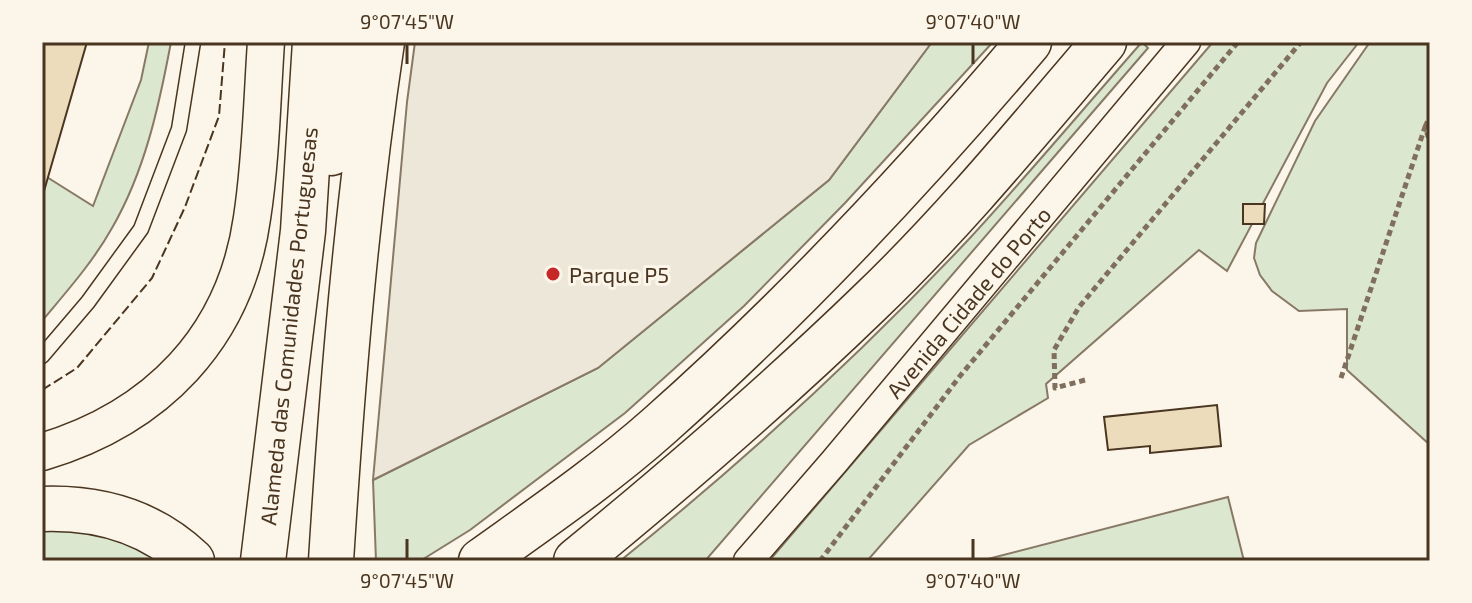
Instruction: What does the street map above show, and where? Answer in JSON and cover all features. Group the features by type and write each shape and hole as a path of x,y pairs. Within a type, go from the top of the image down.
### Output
{"main road":[{"name":"Alameda das Comunidades Portuguesas","path":"263,561 303,231 315,42"},
{"path":"303,231 324,178 333,144 352,42"},
{"path":"331,561 341,401 369,126 382,42"},
{"path":"481,561 553,510 658,427 828,265 964,118 1029,42"},
{"path":"576,561 693,465 870,303 998,167 1104,42"},
{"path":"42,509 76,508 131,521 176,546 192,561"}],"street":[{"path":"42,452 71,443 116,422 156,396 183,370 210,335 230,296 244,258 252,218 266,42"},
{"name":"Avenida Cidade do Porto","path":"748,561 1186,42"}],"lane":[{"path":"42,356 88,302 141,229 179,129 193,42"}],"path":[{"path":"820,561 960,376 1238,42"},
{"path":"1085,380 1055,388 1054,350 1079,307 1301,42"},
{"path":"1341,378 1430,116"},
{"path":"1425,127 1430,142"}],"green space":[{"path":"149,42 171,42 156,114 142,161 124,206 97,253 42,321 42,174 93,206 141,80"},
{"path":"932,42 993,42 845,203 744,306 625,413 470,530 420,561 376,561 373,480 598,368 829,180"},
{"path":"1142,42 1148,48 705,561 620,561 756,446 886,324 991,215"},
{"path":"1213,42 1359,42 1327,83 1227,271 1199,250 1046,384 1048,398 969,445 867,561 769,561"},
{"path":"1370,42 1430,42 1430,445 1347,370 1347,309 1299,311 1272,291 1260,275 1254,258 1256,243 1315,121"},
{"path":"1228,497 1244,561 980,561"},
{"path":"42,528 72,529 119,537 146,551 157,561 42,561"}],"shaded area":[{"name":"Parque P5","path":"415,42 932,42 829,180 598,368 373,480"}],"building":[{"path":"42,42 87,42 42,198"},
{"path":"1243,204 1265,204 1264,224 1243,224"},
{"path":"1217,405 1221,446 1150,453 1150,446 1108,450 1104,417"}],"fence":[{"path":"42,390 77,368 152,278 185,207 219,116 225,42"}],"place":[{"name":"Parque P5","path":"553,274"}]}
